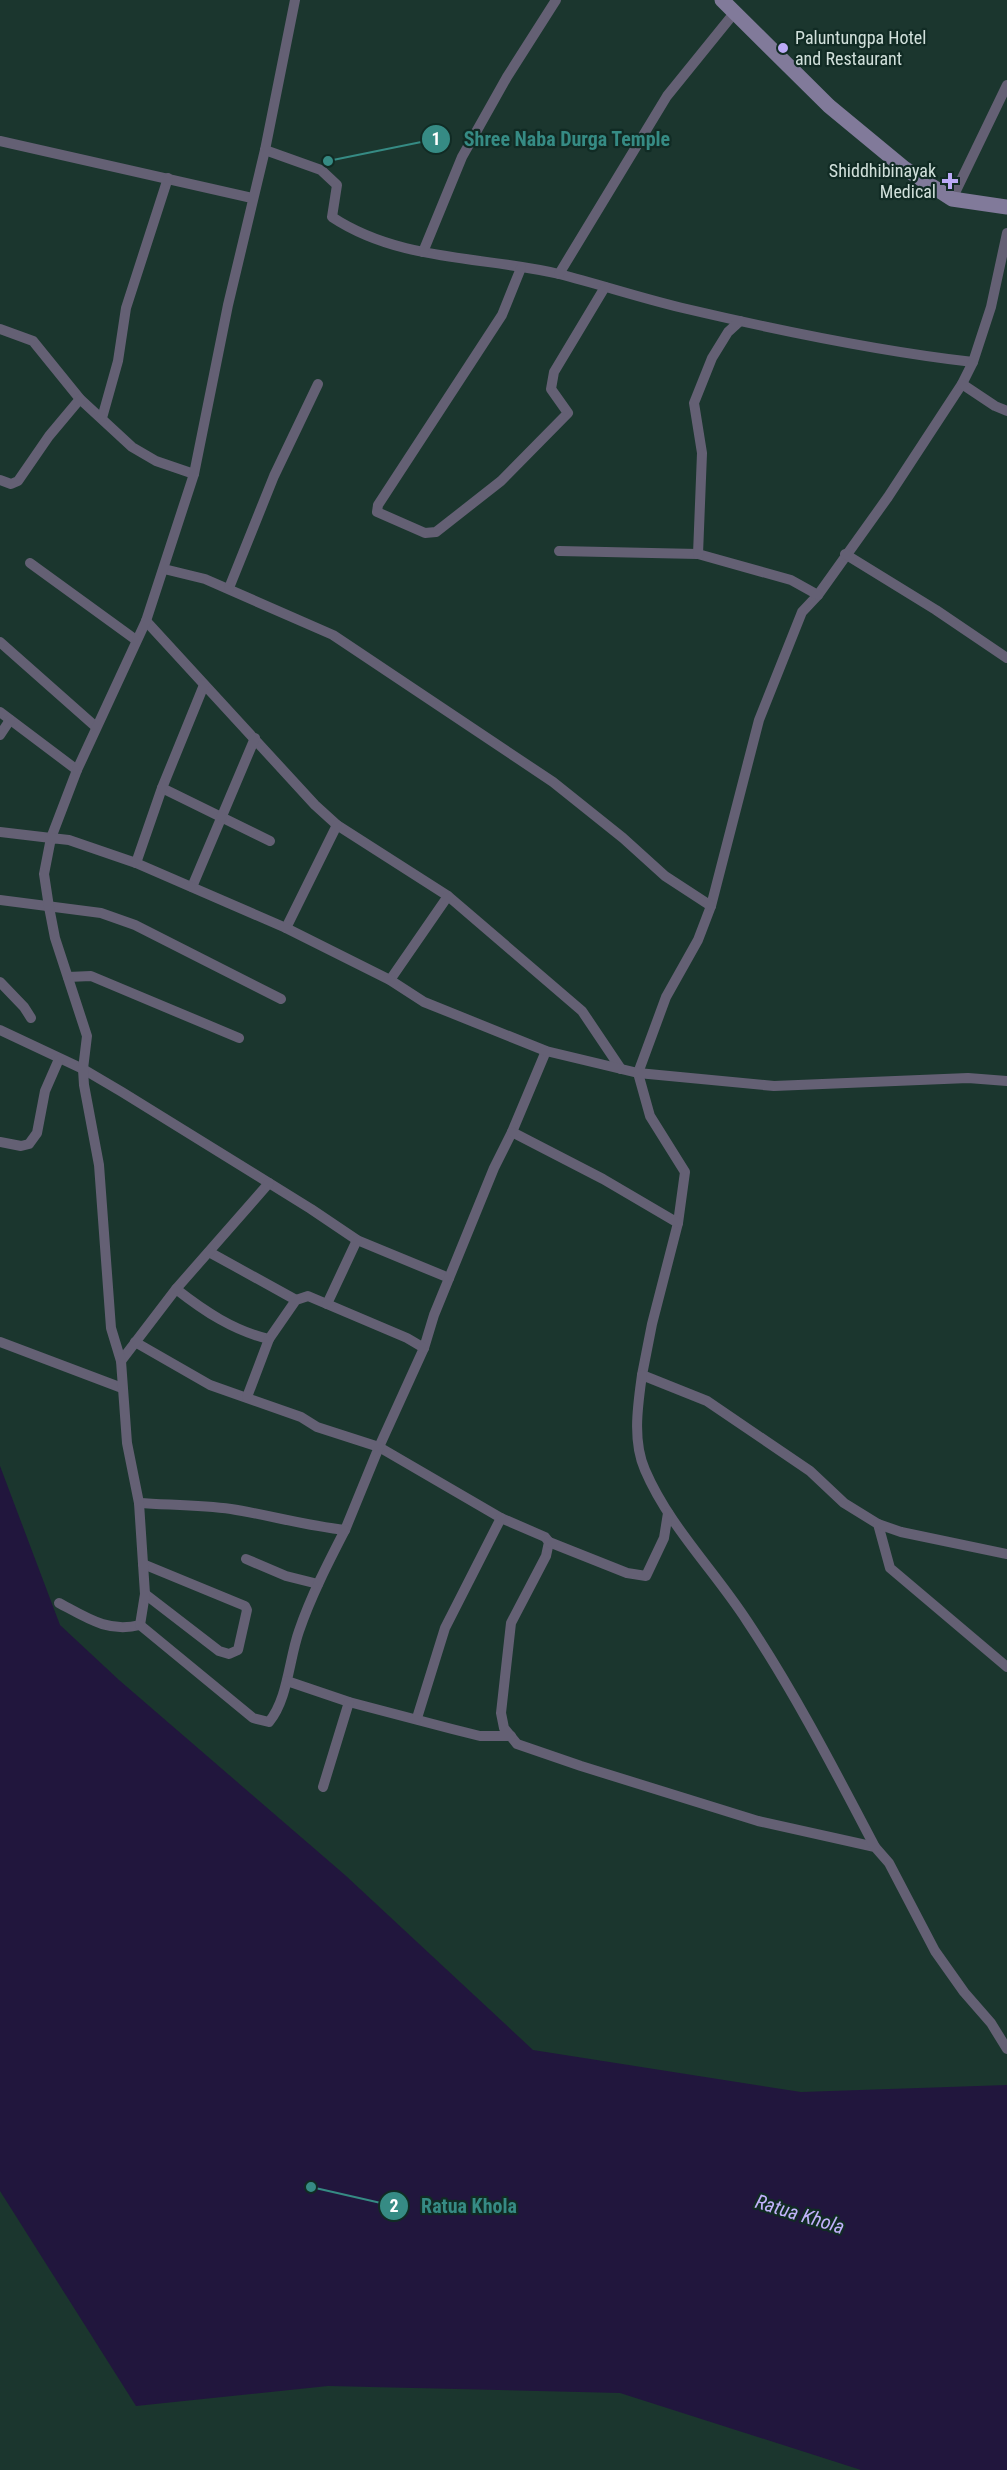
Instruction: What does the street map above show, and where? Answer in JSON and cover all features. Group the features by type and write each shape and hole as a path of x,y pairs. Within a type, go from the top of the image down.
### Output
{"street":[{"path":"140,1626 145,1594 139,1503 127,1443 121,1361 111,1328 99,1165 85,1096 83,1069 87,1036 49,907 44,874 51,838 77,770 146,621 194,474 209,392 252,198 265,150 295,0"},
{"path":"423,252 462,157 507,77 556,0"},
{"path":"722,0 829,106 904,168 952,199 1007,207"},
{"path":"559,274 667,96 735,12"},
{"path":"952,199 1007,85"},
{"path":"0,141 252,198"},
{"path":"265,150 321,170 337,185 332,217 354,232 423,252 559,274 740,321 896,354 973,362"},
{"path":"102,418 118,361 126,308 168,178"},
{"path":"1007,234 991,307 973,362 962,384 888,497 818,594 802,612 759,720 711,906 698,940 666,997 638,1073 650,1116 685,1172 678,1223 652,1324 642,1375 638,1407 640,1449 644,1468 668,1513 747,1620 808,1721 875,1847 889,1863 935,1951 964,1992 991,2022 1007,2049"},
{"path":"521,268 502,315 378,505 377,512 425,533 436,532 501,480 568,412 551,389 554,372 606,287"},
{"path":"698,554 702,453 694,403 712,358 728,332 740,321"},
{"path":"0,329 33,341 80,399 132,447 156,461 194,474"},
{"path":"229,588 274,476 318,384"},
{"path":"962,384 995,406 1007,411"},
{"path":"0,480 11,484 18,481 49,436 80,399"},
{"path":"559,551 698,554 791,580 818,594"},
{"path":"845,554 936,610 1007,658"},
{"path":"30,563 136,640"},
{"path":"164,569 205,579 229,588 333,635 553,782 623,838 665,876 711,906"},
{"path":"146,621 336,825 448,896 582,1011 621,1069"},
{"path":"0,642 96,727"},
{"path":"136,863 162,788 204,685"},
{"path":"0,712 77,770"},
{"path":"0,735 10,720"},
{"path":"192,887 220,816 255,738"},
{"path":"162,788 270,841"},
{"path":"286,928 336,825"},
{"path":"0,831 69,840 136,863 286,928 390,980 424,1002 546,1051 638,1073 774,1086 968,1078 1007,1081"},
{"path":"390,980 448,896"},
{"path":"0,900 101,913 135,925 281,999"},
{"path":"68,977 91,976 239,1038"},
{"path":"0,982 24,1007 31,1018"},
{"path":"0,1030 83,1069 357,1240 449,1278"},
{"path":"58,1603 83,1617 111,1627 123,1629 140,1626 253,1718 269,1722 275,1716 287,1681 298,1632 424,1348 434,1315 494,1168 512,1132 546,1051"},
{"path":"0,1142 21,1146 29,1143 37,1133 45,1091 59,1059"},
{"path":"512,1132 603,1179 678,1223"},
{"path":"121,1361 176,1289 269,1183"},
{"path":"327,1304 357,1240"},
{"path":"209,1252 296,1300"},
{"path":"176,1289 199,1307 233,1326 252,1335 269,1339"},
{"path":"247,1397 269,1339 296,1300 308,1296 407,1338 424,1348"},
{"path":"0,1342 122,1388"},
{"path":"135,1342 210,1385 301,1417 317,1427 379,1447 501,1518 545,1537 549,1542 627,1574 646,1576 664,1538 668,1513"},
{"path":"642,1375 708,1401 810,1472 844,1503 878,1524 901,1532 1007,1554"},
{"path":"139,1503 229,1509 286,1518 322,1528 345,1530"},
{"path":"417,1718 445,1628 501,1518"},
{"path":"878,1524 890,1568 1007,1667"},
{"path":"549,1542 546,1556 512,1623 501,1713 504,1728 517,1744 747,1817 875,1847"},
{"path":"246,1559 286,1576 318,1584"},
{"path":"143,1564 245,1606 247,1610 238,1650 229,1654 219,1651 145,1594"},
{"path":"287,1681 349,1702 480,1736 511,1736"},
{"path":"323,1787 349,1702"}],"water":[{"path":"0,1466 60,1625 119,1680 345,1875 533,2050 801,2092 1007,2085 1007,2470 861,2470 620,2393 328,2386 136,2406 0,2191"}],"place":[{"name":"Paluntungpa Hotel and Restaurant","path":"783,48"},
{"name":"Shree Naba Durga Temple","path":"328,161"},
{"name":"Shiddhibinayak Medical","path":"950,181"},
{"name":"Ratua Khola","path":"311,2187"}]}
